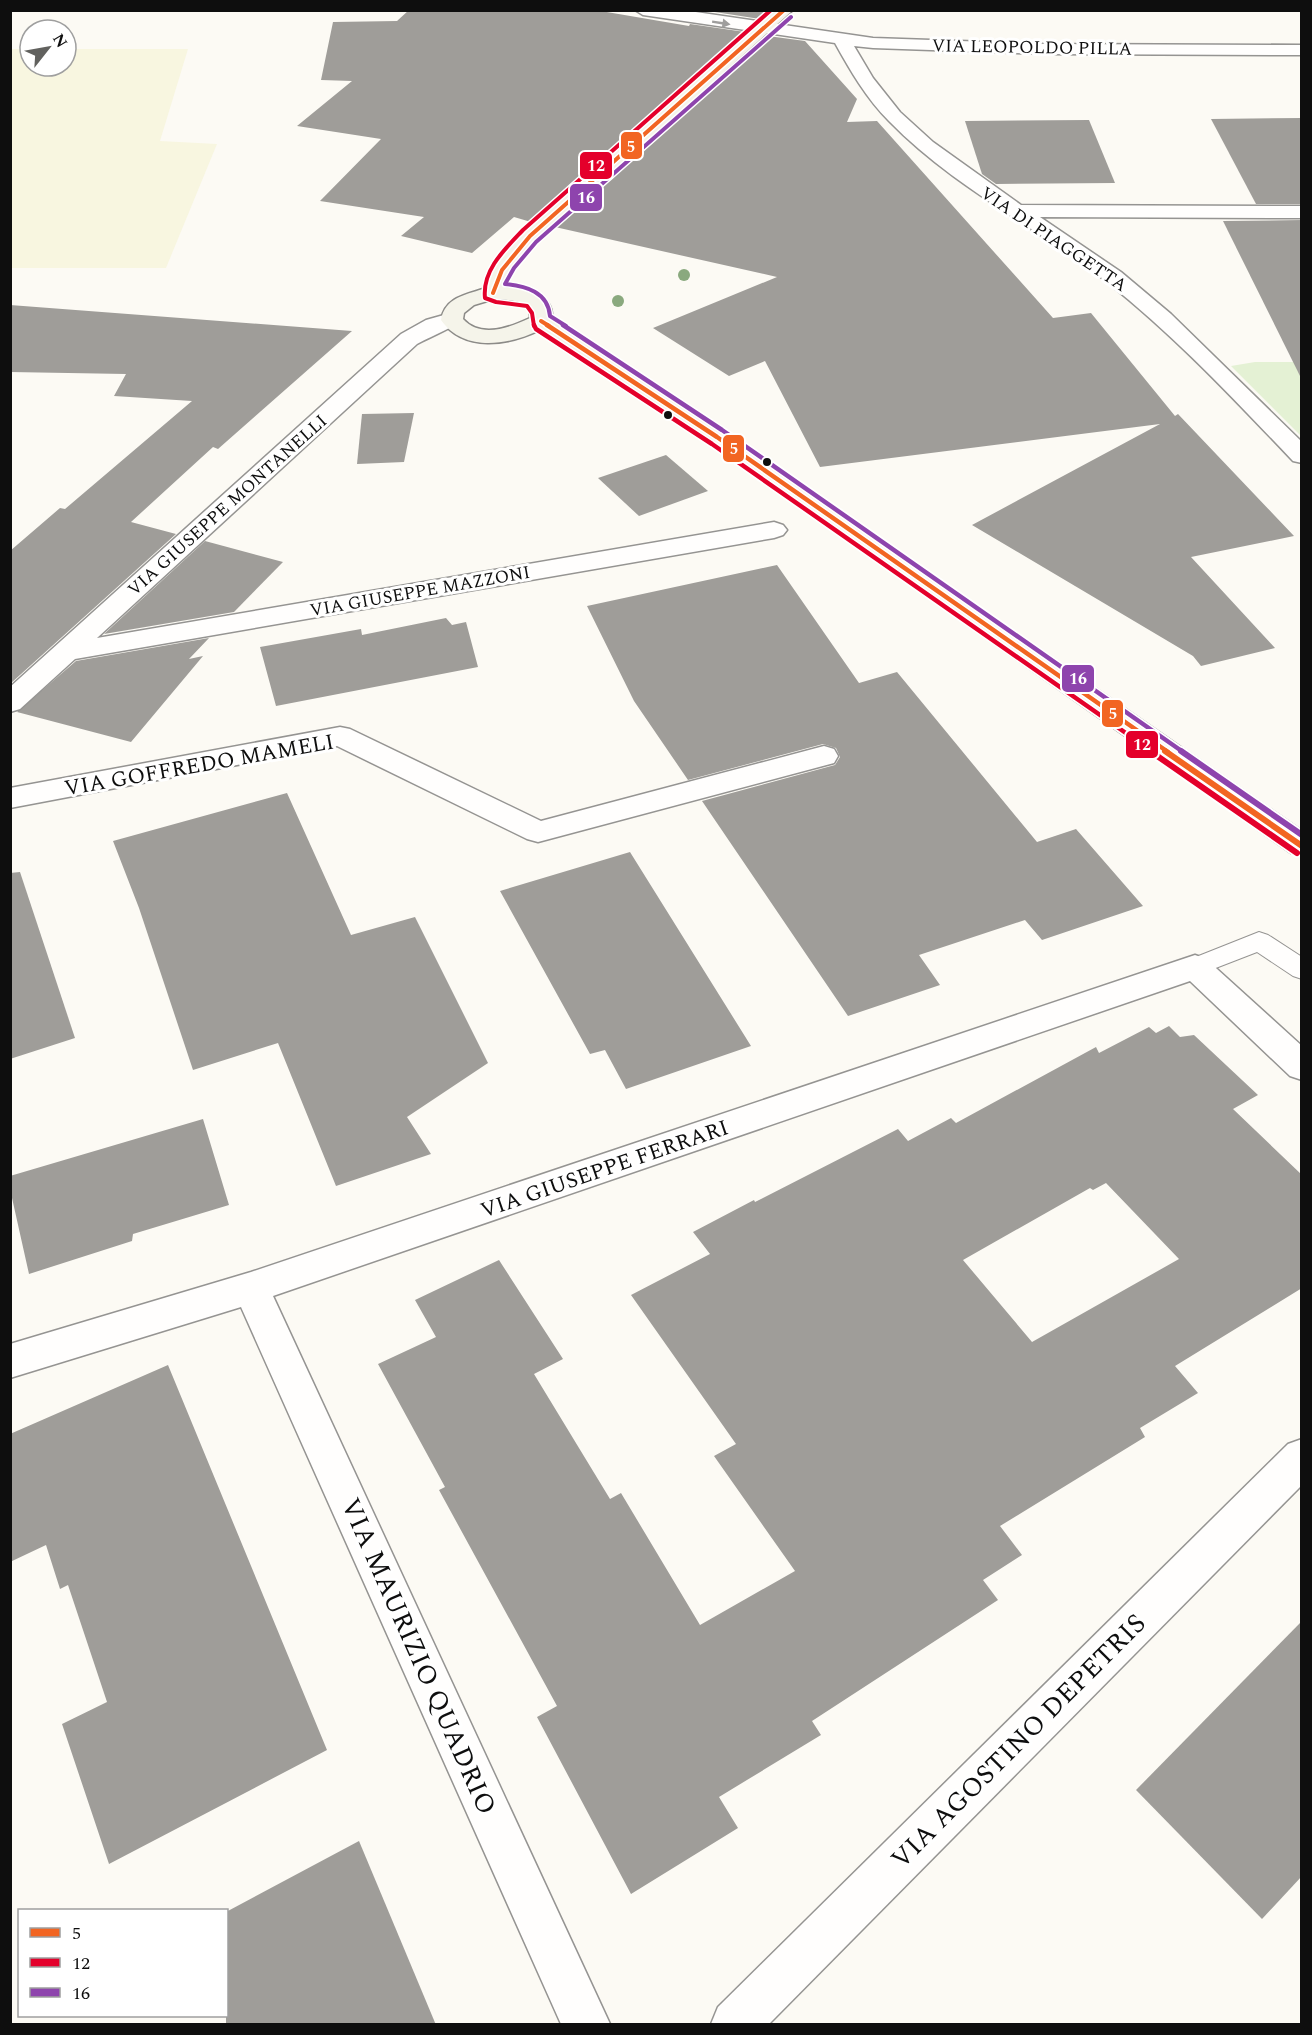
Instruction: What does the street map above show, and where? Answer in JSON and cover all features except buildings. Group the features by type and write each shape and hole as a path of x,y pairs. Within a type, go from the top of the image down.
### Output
{"street":[{"name":"VIA LEOPOLDO PILLA","path":"642,10 764,30 895,45 1302,50"},
{"path":"493,293 501,271 530,236 785,10"},
{"name":"VIA DI PIAGGETTA","path":"842,40 861,77 923,144 967,180 1082,255 1128,290 1196,349 1302,456"},
{"path":"1014,211 1302,212"},
{"path":"493,293 521,295 533,299 541,306 542,321 519,334 489,338 464,332 451,320 452,313 465,300 493,293"},
{"name":"VIA GIUSEPPE MONTANELLI","path":"10,703 409,339 434,325 451,320"},
{"path":"542,321 717,437 1302,846"},
{"name":"VIA GIUSEPPE MAZZONI","path":"66,652 774,530"},
{"name":"VIA GOFFREDO MAMELI","path":"10,798 340,736 538,832 824,756"},
{"path":"1196,967 1302,1068"},
{"name":"VIA GIUSEPPE FERRARI","path":"10,1361 251,1288 1196,967"},
{"name":"VIA MAURIZIO QUADRIO","path":"251,1288 586,2025"},
{"name":"VIA AGOSTINO DEPETRIS","path":"735,2025 1302,1457"}],"lane":[{"name":"VIA GIUSEPPE FERRARI","path":"1196,967 1259,941 1302,970"}],"shaded area":[{"path":"11,49 18,49 18,78 78,78 78,49 188,49 160,141 217,144 166,268 11,268"}],"green space":[{"path":"1255,362 1301,362 1301,436 1231,366"}],"transit line":[{"name":"12","path":"771,10 523,230 490,270 484,289 485,298 490,301 527,306 531,310 536,329 712,444 1297,853"},
{"name":"5","path":"493,293 502,270 530,236 784,10"},
{"name":"16","path":"791,17 536,242 514,268 505,284 535,291 546,301 550,316 722,430 1302,835"},
{"name":"5","path":"541,321 717,437 1302,846"}]}
